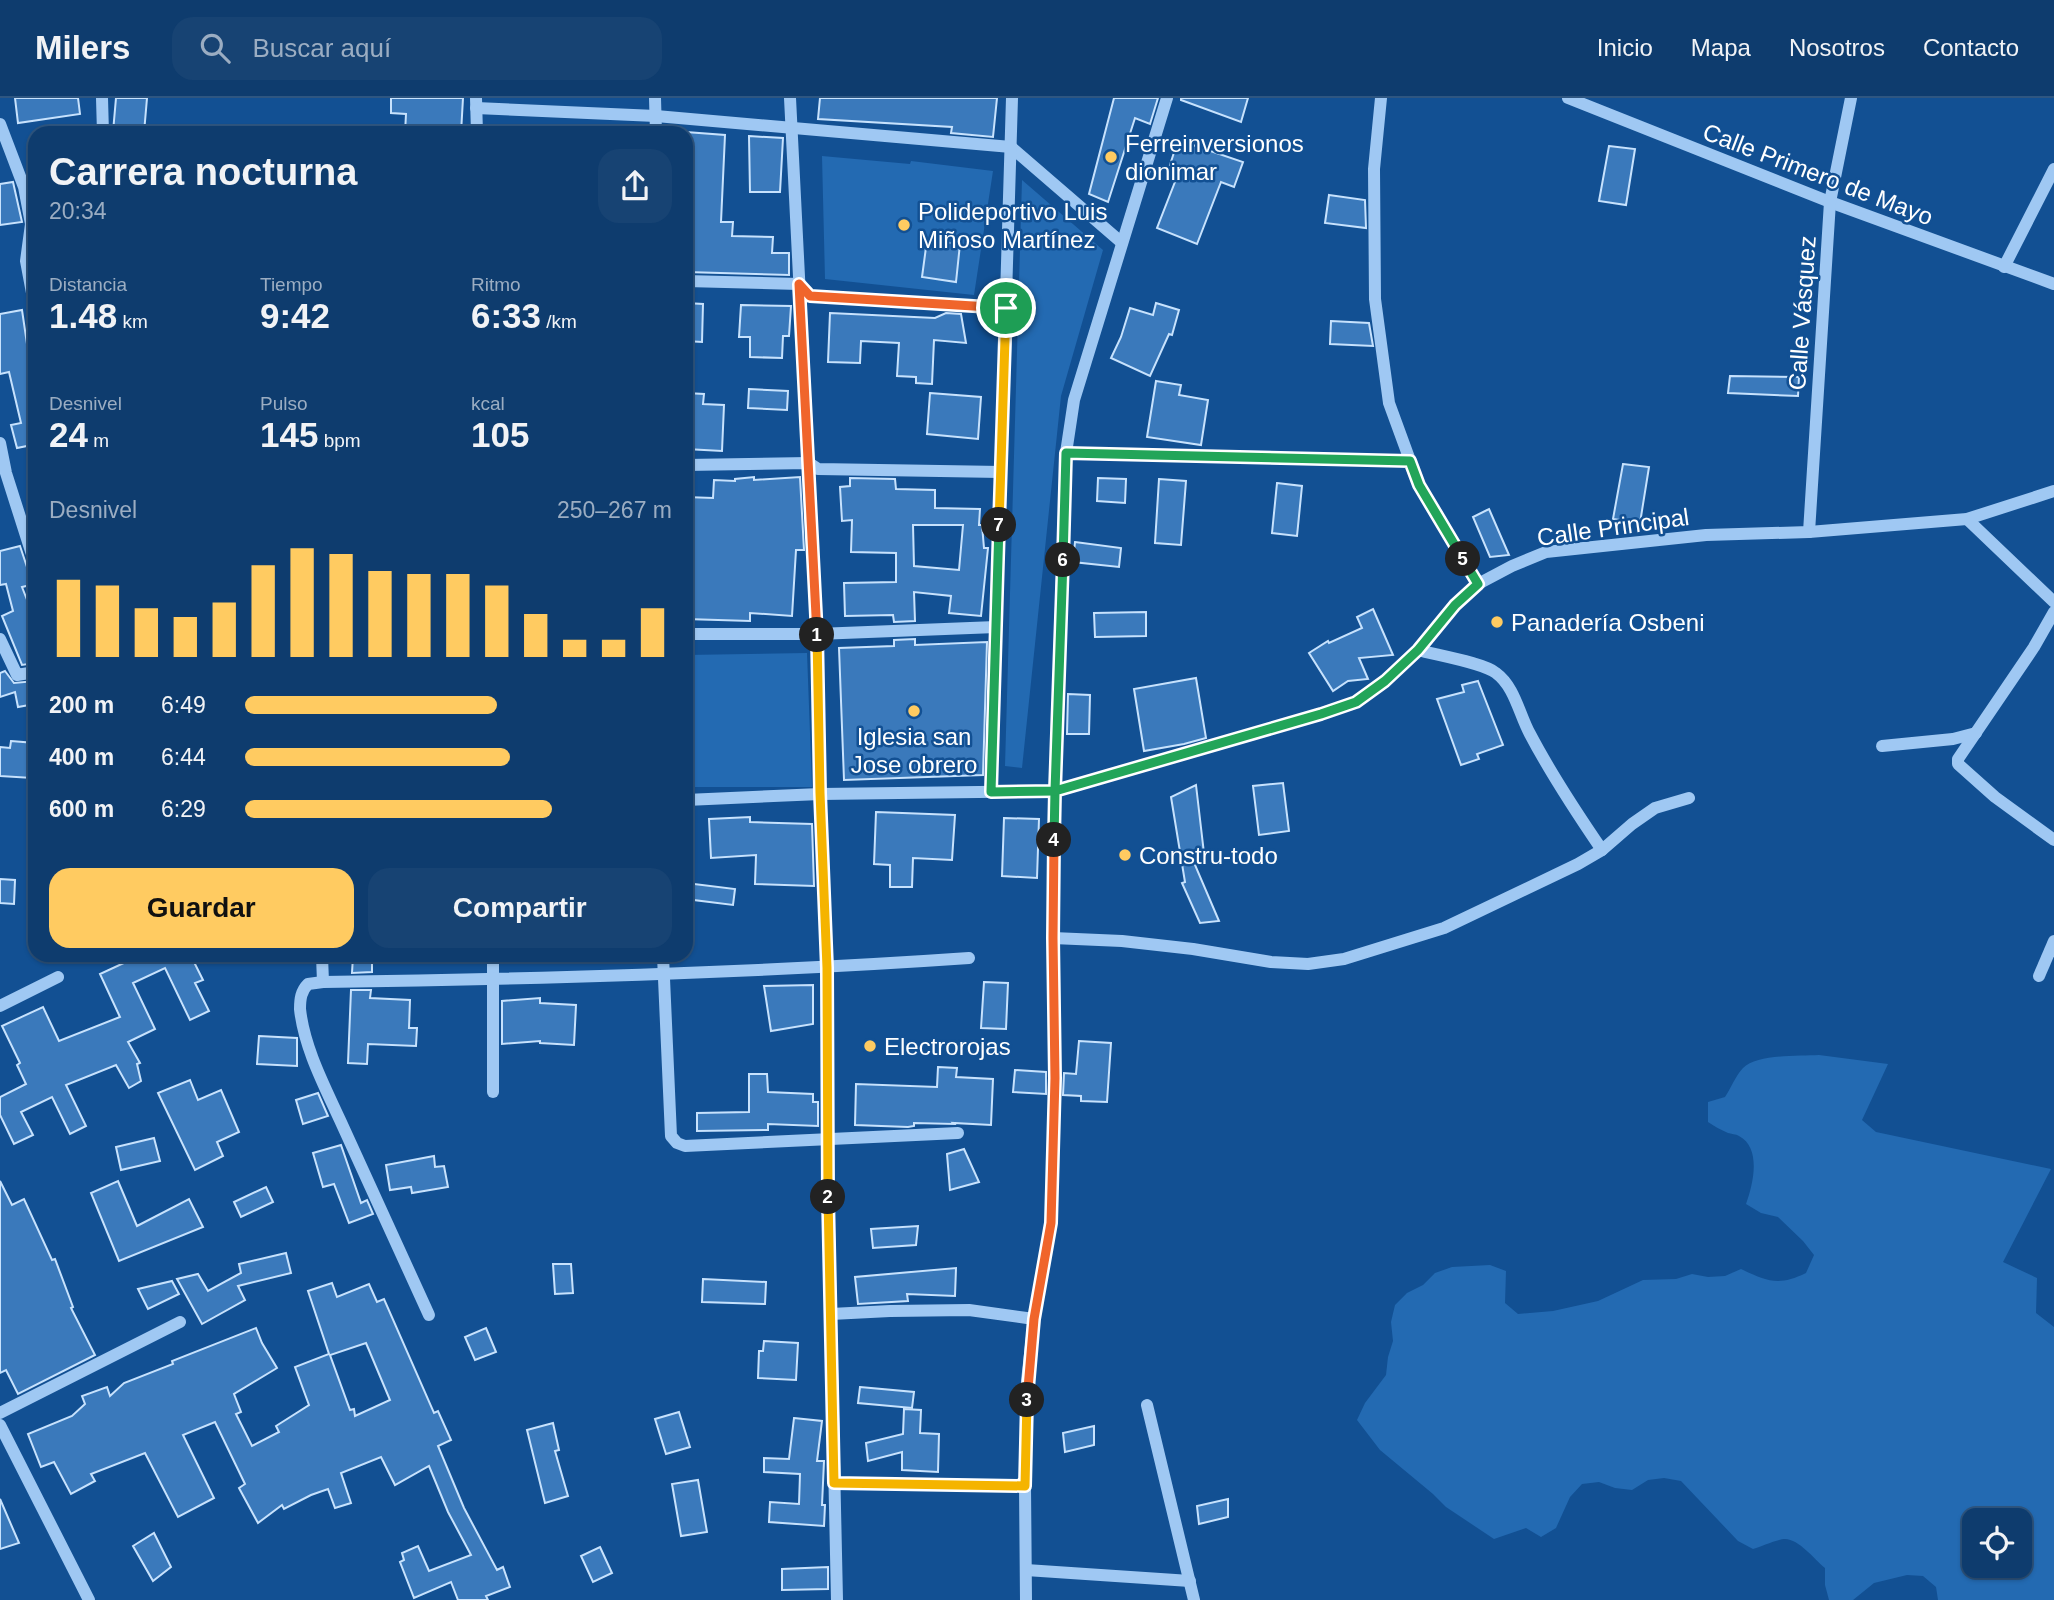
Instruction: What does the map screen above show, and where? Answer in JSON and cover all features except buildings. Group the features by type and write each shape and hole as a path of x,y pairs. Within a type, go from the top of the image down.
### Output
{"street":[{"path":"102,98 103,126"},
{"path":"655,98 656,126"},
{"path":"790,98 817,634 827,968 827,1138 837,1600"},
{"path":"991,792 1012,98"},
{"path":"1026,1600 1027,1381 1034,1319 1051,1223 1055,1078 1055,791 1066,453 1074,400 1167,98"},
{"path":"1381,98 1374,169 1376,299 1390,403 1419,485 1478,584"},
{"name":"Calle Primero de Mayo","path":"1567,98 1830,202 2054,284"},
{"name":"Calle Vásquez","path":"1809,532 1830,202 1851,98"},
{"path":"477,126 476,103 1011,147 1121,242"},
{"path":"0,124 24,187 28,208"},
{"path":"2004,267 2054,169"},
{"path":"28,246 28,272"},
{"path":"693,281 799,284 810,296 1006,308"},
{"path":"0,443 6,473 28,542"},
{"path":"1066,453 1410,461"},
{"path":"693,465 809,463 818,469 1001,472"},
{"name":"Calle Principal","path":"820,793 1055,791 1308,718 1356,702 1385,681 1418,650 1455,605 1478,584 1546,552 1706,535 1809,532 1967,519 2054,491"},
{"path":"1967,519 2054,601"},
{"path":"2054,612 2034,647 1958,759 1960,768 2054,840"},
{"path":"693,634 817,634 996,627"},
{"path":"0,639 17,675 28,673"},
{"path":"1418,650 1484,667 1505,681 1528,731 1561,789 1602,849"},
{"path":"1882,746 1976,733"},
{"path":"693,800 820,793"},
{"path":"1053,938 1134,942 1271,962 1308,964 1344,959 1444,928 1578,863 1602,849 1655,808 1689,798"},
{"path":"2039,976 2054,941"},
{"path":"429,1315 311,1051 300,1002 301,994 308,984 663,975 827,968 969,958"},
{"path":"323,962 323,982"},
{"path":"493,962 493,1093"},
{"path":"663,962 671,1136 677,1143 685,1146 958,1133"},
{"path":"0,1006 58,977"},
{"path":"831,1314 969,1310 1034,1319"},
{"path":"0,1413 180,1322"},
{"path":"1147,1405 1194,1600"},
{"path":"0,1425 89,1600"},
{"path":"834,1483 1025,1486"},
{"path":"1026,1570 1190,1581"}],"shaded area":[{"name":"Polideportivo Luis Miñoso Martínez","path":"822,156 910,164 911,161 993,171 974,295 825,279"},
{"path":"1022,180 1103,250 1061,396 1022,768 1005,766"},
{"path":"807,653 812,787 693,787 693,655"},
{"path":"1819,1055 1888,1064 1862,1120 1876,1132 2051,1169 2003,1262 2037,1278 2036,1313 2054,1327 2054,1600 1938,1600 1936,1587 1923,1576 1907,1575 1874,1583 1853,1600 1829,1600 1825,1585 1825,1568 1801,1546 1785,1539 1753,1549 1738,1541 1681,1481 1664,1478 1648,1480 1632,1490 1599,1482 1582,1484 1570,1497 1556,1528 1541,1537 1526,1528 1494,1539 1446,1507 1380,1450 1357,1420 1365,1403 1386,1375 1393,1341 1391,1322 1395,1305 1435,1273 1452,1267 1490,1265 1506,1271 1505,1303 1518,1314 1553,1311 1598,1301 1643,1280 1676,1279 1692,1274 1725,1276 1741,1269 1759,1277 1781,1281 1806,1273 1814,1255 1803,1241 1778,1217 1761,1213 1746,1204 1754,1167 1751,1149 1739,1136 1725,1132 1708,1122 1708,1102 1725,1097 1740,1071 1749,1063 1790,1056"}],"place":[{"name":"Ferreinversionos dionimar","path":"1111,157"},
{"name":"Polideportivo Luis Miñoso Martínez","path":"904,225"},
{"name":"Panadería Osbeni","path":"1497,622"},
{"name":"Iglesia san Jose obrero","path":"914,711"},
{"name":"Constru-todo","path":"1125,855"},
{"name":"Electrorojas","path":"870,1046"}],"route":[{"path":"1006,308 810,296 799,284 817,634 827,968 827,1138 834,1483 1025,1486 1027,1381 1034,1319 1051,1223 1055,1078 1055,791 1356,702 1385,681 1418,650 1455,605 1478,584 1419,485 1410,461 1066,453 1055,791 991,792 1006,308"}]}
